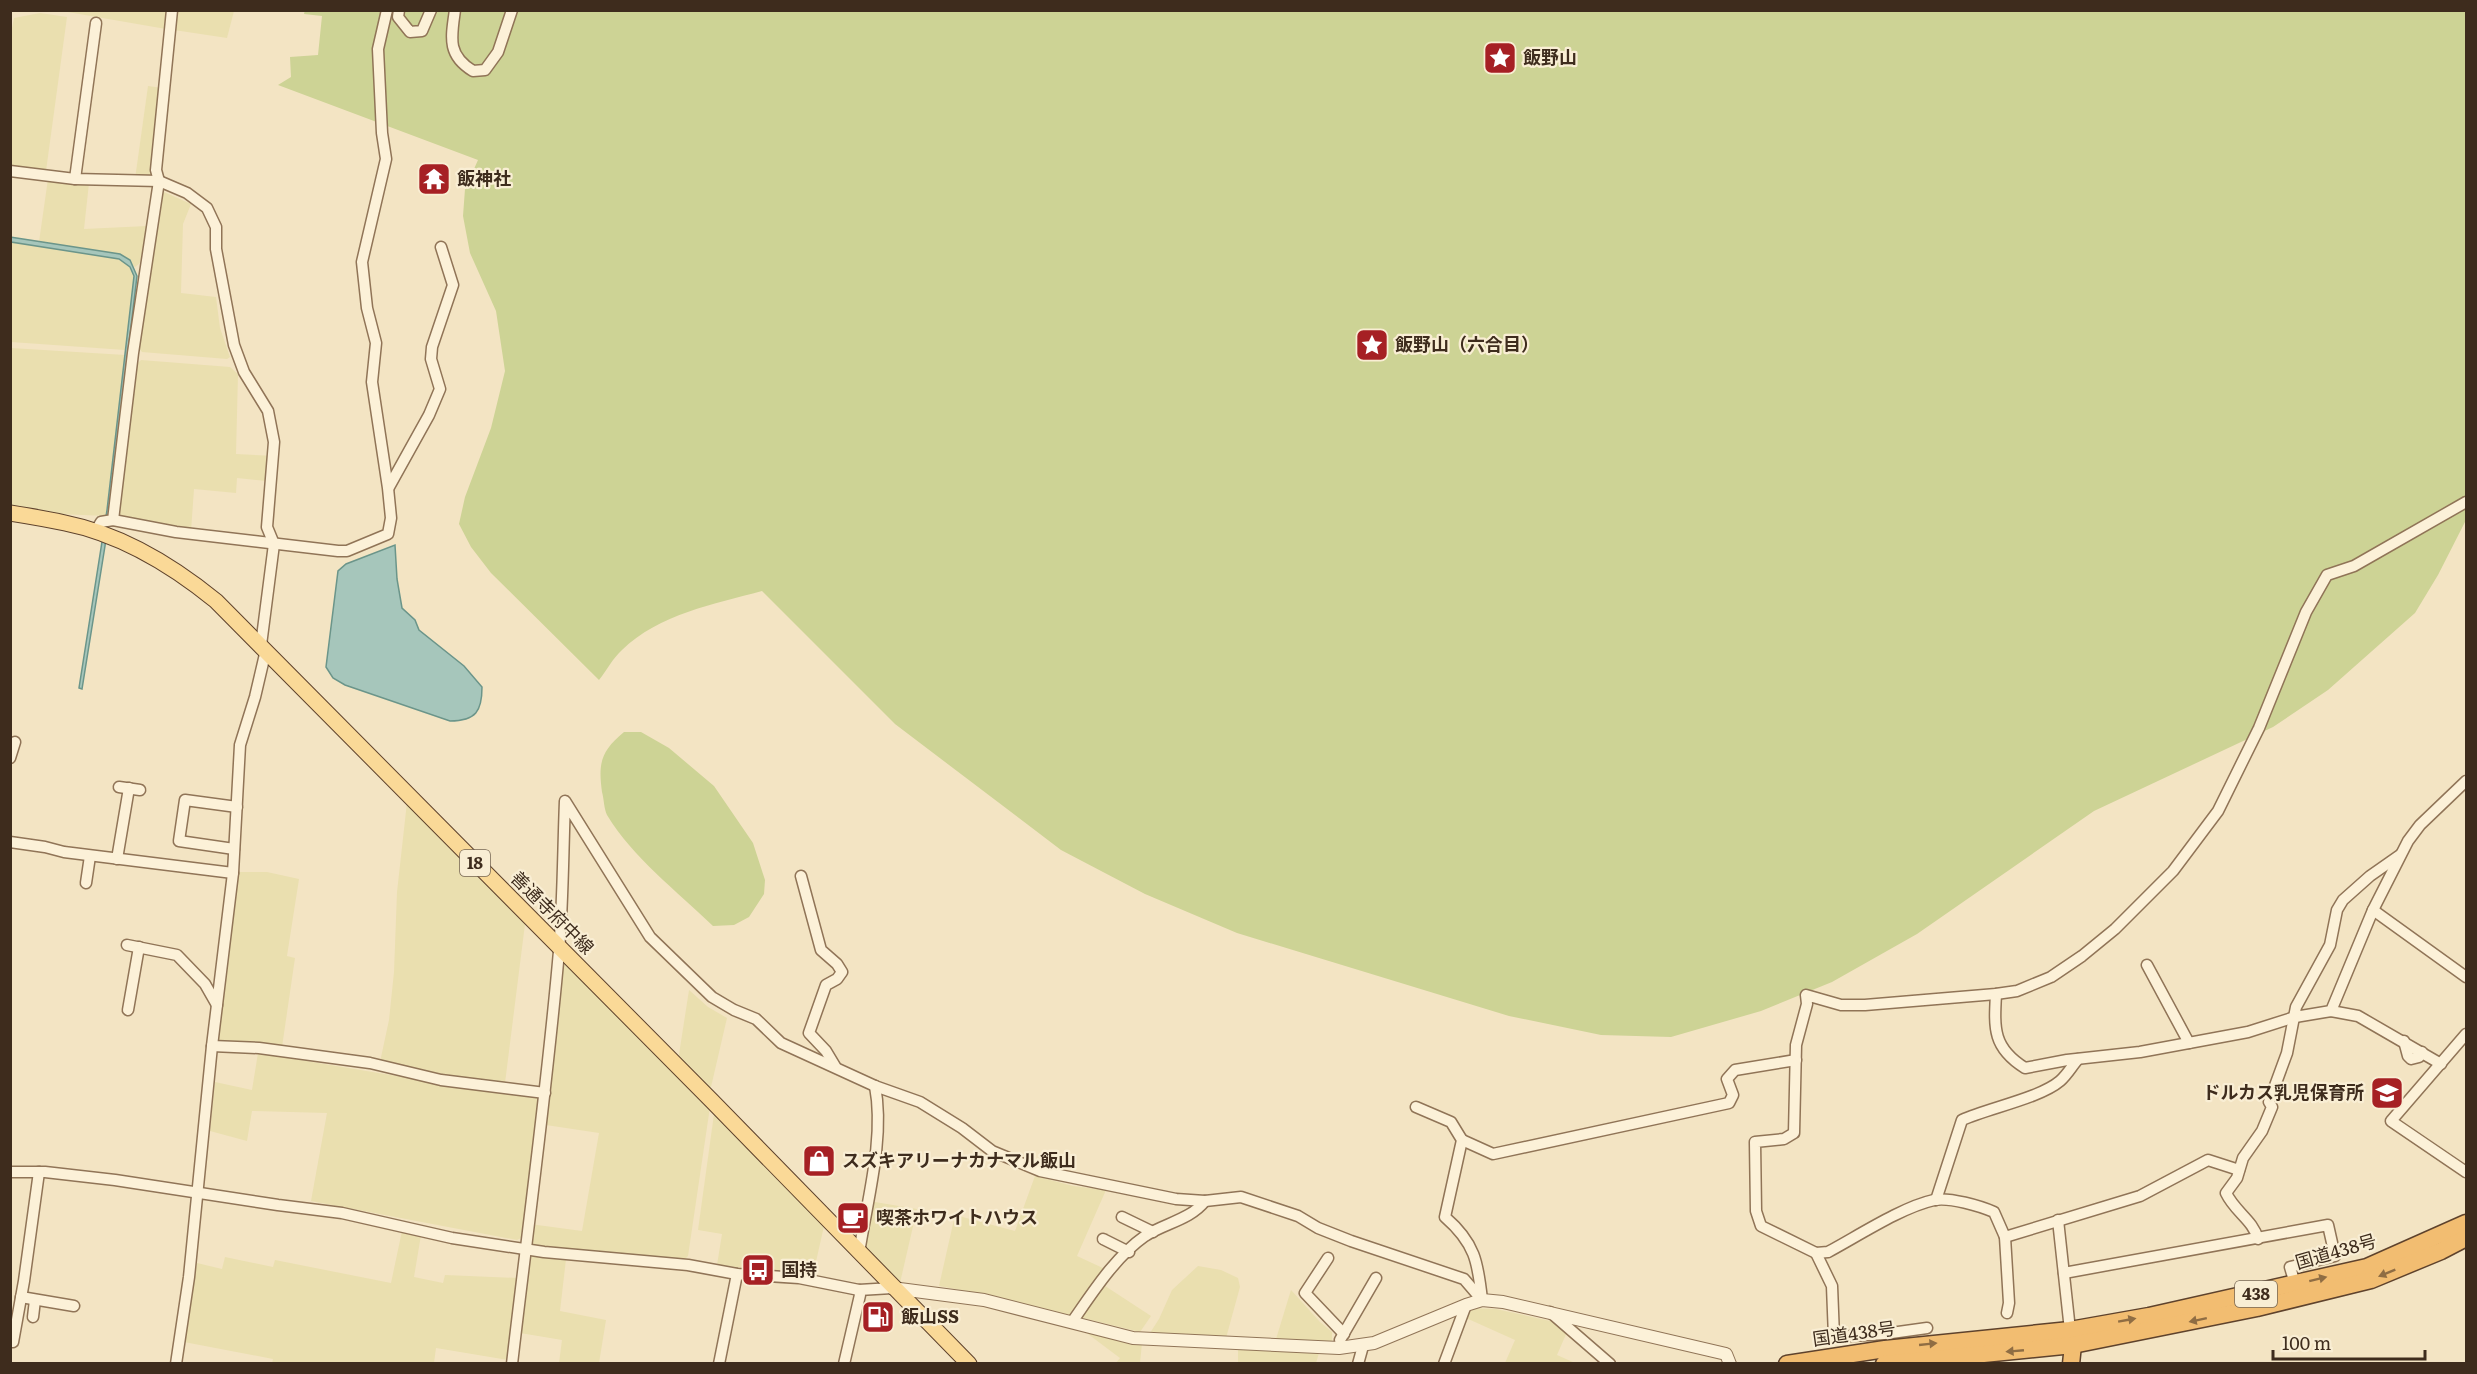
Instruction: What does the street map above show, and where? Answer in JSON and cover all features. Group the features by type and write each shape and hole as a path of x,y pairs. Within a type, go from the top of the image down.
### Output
{"highway":[{"name":"国道438号","path":"2072,1338 2149,1316 2367,1267 2466,1223"},
{"name":"国道438号","path":"1787,1364 1885,1352 2072,1338 2257,1308 2371,1280 2466,1238"},
{"path":"2071,1364 2072,1338"}],"main road":[{"name":"善通寺府中線","path":"10,513 67,523 95,532 161,562 216,601 712,1101 892,1288 969,1364"}],"street":[{"path":"114,520 133,353 159,181 156,170 172,10"},
{"path":"95,532 101,522 114,520 166,530 338,551 347,551 388,534 392,518 372,382 376,343 368,308 362,262 386,159 382,133 378,48 387,10"},
{"path":"399,10 398,17 410,32 422,31 431,10"},
{"path":"455,10 451,38 454,52 460,63 473,72 485,70 498,52 512,10"},
{"path":"75,179 96,23"},
{"path":"10,171 75,179 159,181 187,193 207,208 216,227 216,249 234,345 244,372 268,411 274,457 267,526 274,543 263,647 255,697 240,745 233,873 212,1046 198,1192 176,1364"},
{"path":"388,488 429,415 440,389 431,359 432,347 453,285 441,247"},
{"path":"2007,1313 2009,1303 2005,1238 1994,1212 1982,1207 1936,1200 1912,1208 1828,1252 1816,1253 1761,1226 1756,1211 1755,1142 1784,1139 1794,1133 1796,1045 1807,1004 1806,995 1842,1005 1865,1005 1996,994 2017,991 2051,977 2082,956 2115,929 2173,870 2218,811 2259,728 2306,612 2327,575 2354,566 2466,502"},
{"path":"10,758 15,742"},
{"path":"2331,1011 2373,909 2400,854 2420,825 2466,781"},
{"path":"117,859 129,788"},
{"path":"234,849 179,841 185,800 237,807"},
{"path":"512,1364 524,1276 524,1249 545,1093 559,948 565,801 650,937 712,998 734,1011 756,1019 781,1043 876,1086 920,1102 962,1128 992,1151 1040,1171 1176,1199 1205,1201 1241,1197 1269,1205 1351,1241 1464,1279 1482,1300"},
{"path":"10,842 90,856 233,873"},
{"path":"2258,1239 2255,1228 2232,1206 2226,1193 2237,1178 2243,1158 2262,1131 2272,1107 2269,1102 2288,1053 2296,1007 2330,945 2337,910 2343,900 2400,854"},
{"path":"86,883 90,856"},
{"path":"801,876 821,950 837,964 842,972 837,980 826,985 809,1033 826,1051 835,1066"},
{"path":"2373,909 2466,977"},
{"path":"127,945 177,955 205,984 217,1006"},
{"path":"128,1010 140,947"},
{"path":"2147,965 2189,1043"},
{"path":"1996,994 1996,1033 2000,1045 2010,1059 2025,1068 2189,1043 2248,1032 2295,1017 2331,1011 2358,1016 2441,1064"},
{"path":"2466,1034 2391,1121 2466,1172"},
{"path":"212,1046 259,1048 370,1063 441,1080 545,1093"},
{"path":"1936,1200 1962,1120 1985,1110 2034,1095 2060,1082 2078,1059"},
{"path":"1416,1107 1451,1122 1462,1140 1493,1154 1729,1103 1733,1095 1727,1079 1735,1070 1796,1060"},
{"path":"859,1253 874,1170 878,1101 876,1086"},
{"path":"1462,1140 1445,1216 1461,1231 1474,1251 1479,1268 1482,1300"},
{"path":"2005,1238 2140,1196 2208,1160 2239,1170"},
{"path":"10,1172 39,1172 342,1213 452,1238 524,1249 688,1265 736,1274 799,1278 859,1290 892,1288 984,1300 1133,1338 1336,1348 1363,1346 1402,1333 1451,1309 1482,1300 1549,1312 1726,1354 1730,1364"},
{"path":"13,1342 15,1310 21,1297 39,1172"},
{"path":"1072,1322 1101,1281 1144,1237 1197,1211 1205,1201"},
{"path":"1122,1217 1153,1232"},
{"path":"2058,1220 2072,1338"},
{"path":"2064,1273 2328,1225 2335,1257 2290,1267 2295,1284"},
{"path":"1103,1239 1129,1252"},
{"path":"1816,1253 1832,1286 1834,1338 1885,1352 1927,1328"},
{"path":"1328,1258 1305,1293 1344,1334"},
{"path":"718,1364 736,1274"},
{"path":"1336,1348 1376,1278"},
{"path":"844,1364 860,1295 859,1290"},
{"path":"21,1297 74,1306"},
{"path":"33,1317 35,1300"},
{"path":"1444,1364 1466,1305"},
{"path":"1549,1312 1610,1364"},
{"path":"1358,1364 1363,1346"}],"shaded area":[{"path":"62,11 168,11 166,29"},
{"path":"176,11 234,11 227,38 174,30"},
{"path":"40,13 67,17 46,171 11,168 10,38 14,18"},
{"path":"148,86 162,88 151,175 146,180 135,179"},
{"path":"48,179 89,183 84,229 147,226 140,263 135,267 120,254 39,242"},
{"path":"164,192 191,204 183,224 181,293 216,297 220,328 230,357 227,359 142,352 137,346 160,196"},
{"path":"10,242 114,258 127,263 134,276 125,350 11,342"},
{"path":"11,348 125,355 106,516 59,514 11,506"},
{"path":"141,360 230,367 238,374 236,454 276,456 276,482 237,478 236,493 194,489 191,531 121,517 117,510 135,366"},
{"path":"407,802 525,924 505,1083 380,1062 389,1020 394,972 397,892"},
{"path":"239,872 267,872 299,879 287,956 295,958 282,1047 220,1040 216,1037"},
{"path":"565,959 710,1107 688,1256 684,1260 528,1247 530,1224 582,1231 599,1133 546,1125 562,961"},
{"path":"689,990 708,1007 727,1018 711,1087 705,1089 678,1061"},
{"path":"258,1053 439,1083 539,1096 521,1238 517,1240 311,1201 327,1113 252,1111 247,1141 210,1131 215,1082 252,1090"},
{"path":"714,1114 824,1226 813,1275 717,1265 722,1234 698,1230"},
{"path":"1035,1176 1073,1186 1106,1190 1077,1256 1105,1269 1073,1313 1070,1315 994,1296 939,1286 955,1215 1015,1231"},
{"path":"869,1201 917,1209 900,1283 895,1282 862,1249"},
{"path":"402,1231 421,1235 414,1277 443,1283 445,1275 519,1278 508,1360 436,1348 434,1363 272,1363 273,1359 184,1342 197,1263 222,1269 225,1257 273,1267 275,1260 391,1283"},
{"path":"529,1254 566,1259 560,1311 606,1320 599,1363 559,1363 562,1340 520,1333 528,1283"},
{"path":"1198,1266 1221,1270 1238,1278 1240,1287 1226,1338 1150,1333 1172,1290"},
{"path":"1102,1284 1151,1316 1140,1332 1079,1317"},
{"path":"1291,1290 1332,1332 1332,1342 1276,1339"},
{"path":"1469,1308 1496,1309 1555,1322 1567,1332 1557,1355 1575,1363 1505,1363 1515,1340 1466,1318"},
{"path":"1084,1331 1142,1343 1140,1363 1116,1363 1120,1358"},
{"path":"1238,1349 1319,1353 1316,1363 1238,1364"}],"green space":[{"path":"305,10 2466,11 2466,520 2438,575 2415,613 2328,690 2273,727 2094,811 1917,934 1832,982 1761,1011 1671,1037 1601,1035 1509,1016 1237,933 1145,894 1061,850 895,724 762,591 706,606 653,627 622,650 599,680 491,573 471,547 459,524 465,497 491,428 505,371 496,311 470,253 463,216 465,189 478,160 278,85 291,77 290,57 318,55 322,16 304,14"},
{"path":"624,732 641,732 669,748 714,786 753,843 765,880 764,894 749,917 734,925 713,926 642,860 607,815 602,792 601,765 610,745"}],"water":[{"path":"10,237 120,254 130,260 137,276 105,546 82,689 79,688 107,510 134,276 130,267 119,259 11,242"},
{"path":"395,545 402,608 415,620 419,630 464,666 482,687 479,708 472,717 450,721 345,685 333,678 326,667 338,571 346,564"}],"place":[{"name":"飯野山","path":"1500,58"},
{"name":"飯神社","path":"434,179"},
{"name":"飯野山（六合目）","path":"1372,345"},
{"name":"ドルカス乳児保育所","path":"2387,1093"},
{"name":"スズキアリーナカナマル飯山","path":"819,1161"},
{"name":"喫茶ホワイトハウス","path":"853,1218"},
{"name":"国持","path":"758,1270"},
{"name":"飯山SS","path":"878,1317"}]}
